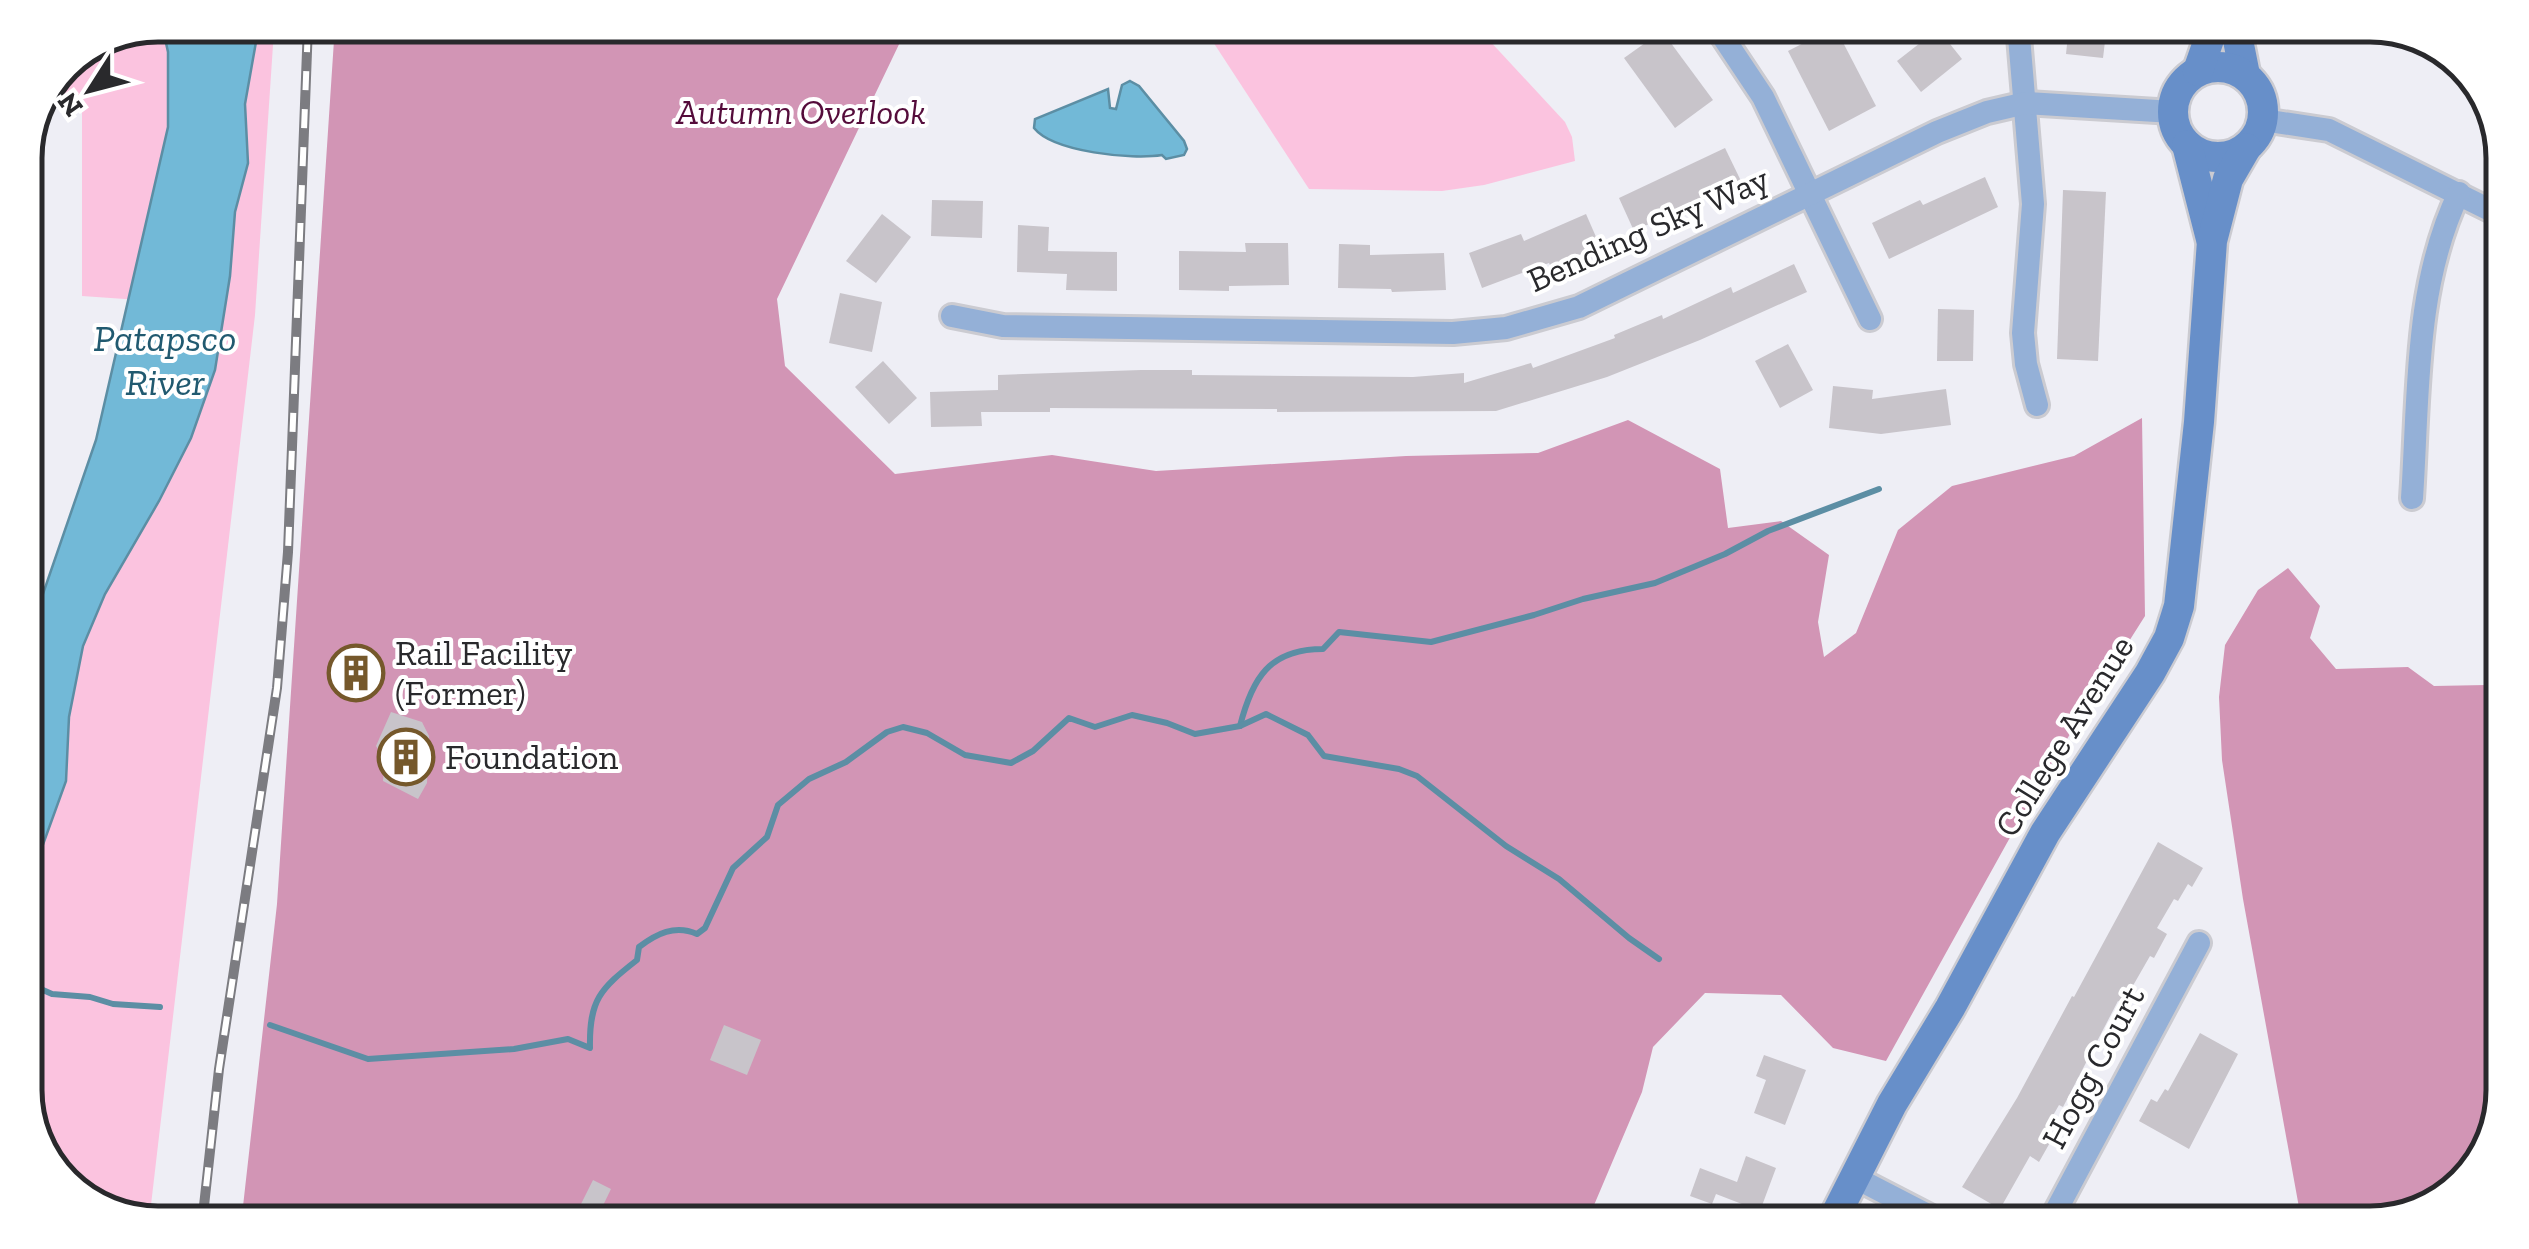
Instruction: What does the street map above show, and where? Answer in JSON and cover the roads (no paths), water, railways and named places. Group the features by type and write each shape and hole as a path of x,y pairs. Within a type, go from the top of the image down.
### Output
{"street":[{"path":"1726,42 1763,97 1870,320"},
{"path":"2020,42 2033,204 2024,334 2026,364 2037,405"},
{"path":"2198,71 2208,42"},
{"path":"2238,42 2245,75"},
{"path":"2173,112 2178,90 2198,71 2214,66 2230,68 2257,87 2263,103 2263,120 2329,130 2486,207"},
{"name":"Bending Sky Way","path":"952,316 1003,326 1453,333 1506,328 1579,307 1936,132 1986,112 2026,104 2173,112"},
{"name":"College Avenue","path":"2173,112 2178,133 2187,145 2212,242"},
{"name":"College Avenue","path":"1840,1206 2045,833 2169,638 2179,606 2199,422 2212,242 2228,178 2258,136 2263,120"},
{"path":"2187,145 2206,156 2227,157 2246,148"},
{"path":"2412,498 2429,278 2440,231 2459,193"},
{"name":"Hogg Court","path":"2059,1206 2199,958"},
{"path":"1854,1177 1910,1206"}],"water":[{"name":"Patapsco River","path":"166,42 256,42 245,104 248,163 235,212 230,276 215,370 191,438 105,594 83,646 69,717 66,781 43,844 43,594 96,440 168,127"},
{"path":"1130,81 1139,86 1184,141 1184,155 1166,159 1162,155 1094,152 1058,143 1034,128 1035,119 1108,89 1110,108 1116,109 1122,85"}],"waterway":[{"path":"1240,726 1250,694 1266,670 1289,654 1323,649 1339,632 1431,642 1655,583 1768,531 1879,489"},
{"path":"270,1025 368,1059 514,1049 568,1039 590,1048 592,1018 599,997 637,960 639,947 666,932 697,934 705,928 733,868 767,837 778,805 809,779 846,762 887,732 903,727 927,733 965,755 1011,763 1033,751 1069,718 1095,727 1132,715 1195,734 1240,726 1266,714 1308,735 1324,756 1399,769 1417,776 1506,846 1559,879 1659,959"},
{"path":"43,990 113,1004 160,1007"}],"railway":[{"path":"204,1206 219,1069 277,688 288,552 307,42"}],"place":[{"name":"Rail Facility (Former)","path":"356,673"},
{"name":"Foundation","path":"406,757"}],"park label":[{"name":"Autumn Overlook","path":"801,112"}]}
